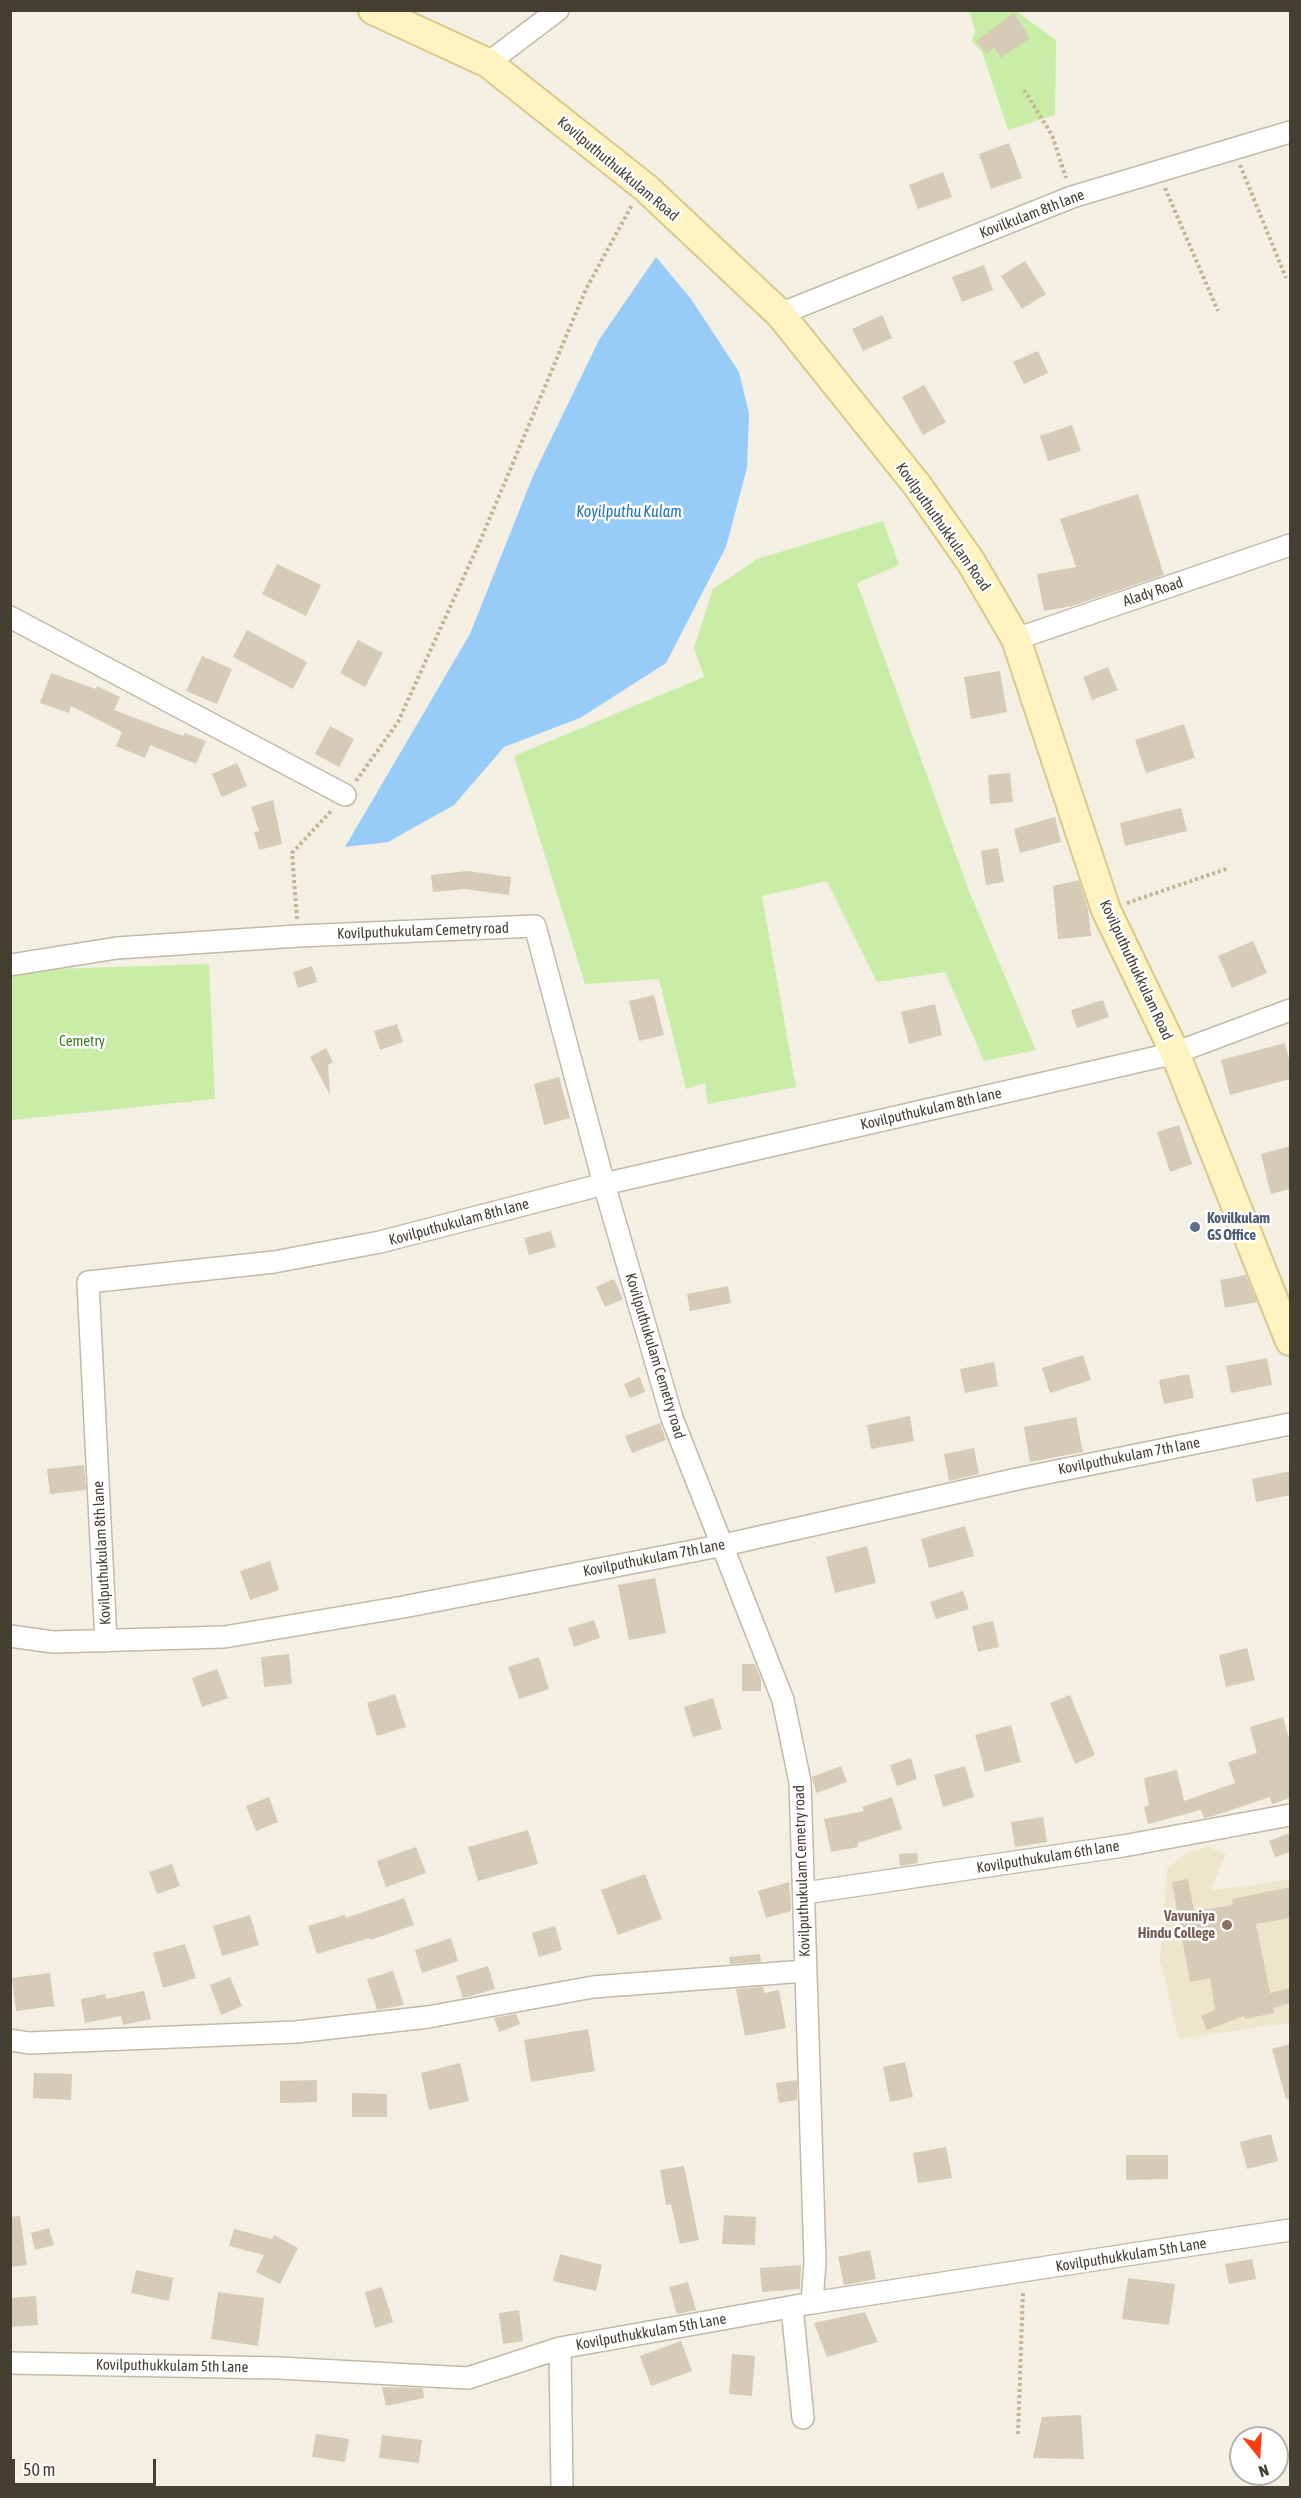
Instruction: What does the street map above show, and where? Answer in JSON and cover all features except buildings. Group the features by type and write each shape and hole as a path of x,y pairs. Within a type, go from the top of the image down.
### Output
{"street":[{"name":"Kovilputhuthukkulam Road","path":"373,10 488,63 646,188 780,314 917,484 971,562 1016,639 1106,910 1175,1053 1290,1341"},
{"path":"488,63 558,10"},
{"name":"Kovilkulam 8th lane","path":"780,314 1072,197 1290,132"},
{"name":"Alady Road","path":"1016,639 1290,544"},
{"path":"10,617 345,795"},
{"name":"Kovilputhukulam Cemetry road","path":"10,965 117,948 298,936 535,926 604,1184 672,1418 724,1545 783,1701 800,1782 815,2262 802,2305 803,2418"},
{"name":"Kovilputhukulam 8th lane","path":"106,1641 88,1282 274,1262 368,1245 604,1184 1175,1053 1290,1010"},
{"name":"Kovilputhukulam 7th lane","path":"10,1636 53,1642 224,1637 415,1605 724,1545 1017,1479 1290,1424"},
{"name":"Kovilputhukulam 6th lane","path":"805,1893 1123,1846 1290,1815"},
{"path":"10,2040 29,2043 124,2041 296,2032 428,2017 593,1987 805,1971"},
{"name":"Kovilputhukkulam 5th Lane","path":"10,2363 279,2368 468,2378 560,2348 802,2305 1290,2230"},
{"path":"560,2348 562,2487"}],"path":[{"path":"1024,90 1052,135 1072,197"},
{"path":"1233,149 1286,278"},
{"path":"1158,171 1218,311"},
{"path":"298,936 292,853 345,795 398,722 482,539 586,289 628,210 646,188"},
{"path":"1106,910 1229,868"},
{"path":"1018,2434 1023,2272"}],"shaded area":[{"name":"Vavuniya Hindu College","path":"1209,1847 1226,1854 1210,1891 1290,1879 1290,2023 1179,2039 1160,1960 1167,1869 1186,1853"}],"green space":[{"path":"969,11 1016,11 1056,40 1055,115 1008,130 982,52 972,41 975,30"},
{"path":"883,521 899,565 857,583 969,891 1036,1050 984,1061 945,972 877,982 827,881 762,896 796,1087 708,1104 705,1083 686,1089 659,979 585,984 514,756 704,677 694,648 713,589 757,559"},
{"name":"Cemetry","path":"209,964 215,1099 11,1120 11,977 21,970"}],"water":[{"name":"Koyilputhu Kulam","path":"656,257 691,299 739,372 749,413 747,468 726,547 666,663 580,718 504,747 454,805 388,842 345,847 470,634 533,476 599,340"}],"place":[{"name":"Kovilkulam GS Office","path":"1195,1227"},
{"name":"Vavuniya Hindu College","path":"1227,1925"}]}
